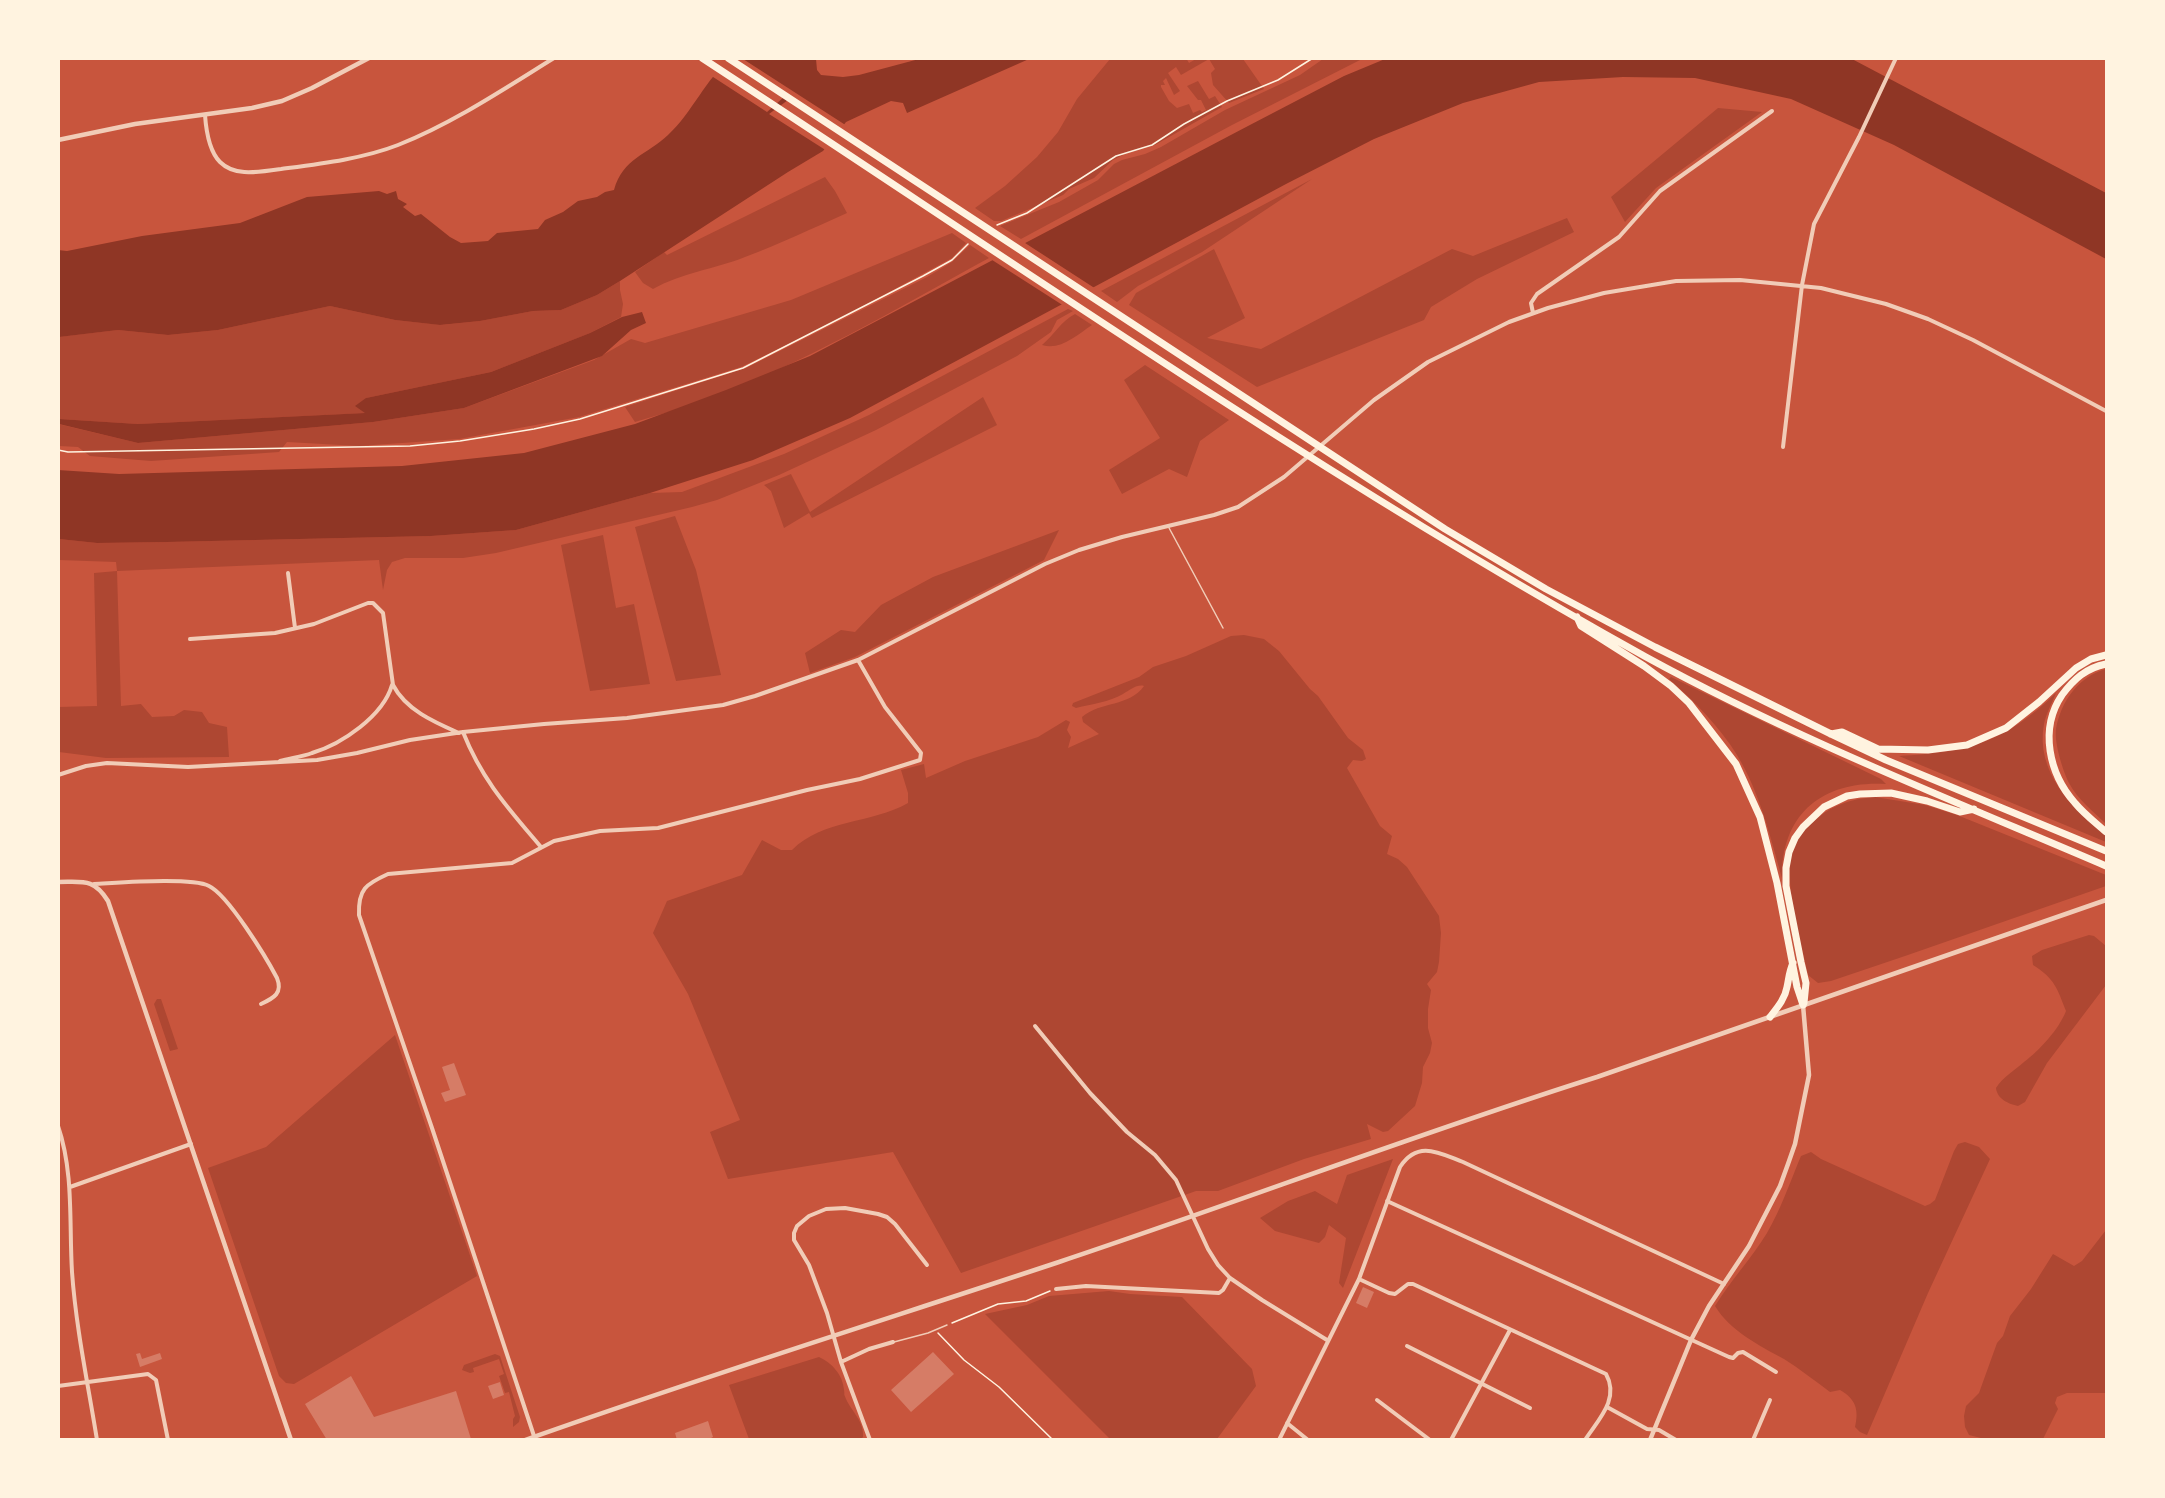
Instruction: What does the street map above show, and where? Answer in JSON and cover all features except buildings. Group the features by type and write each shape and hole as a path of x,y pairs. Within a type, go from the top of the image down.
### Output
{"highway":[{"path":"702,58 1285,440 1465,553 1649,658 1778,724 2106,866"},
{"path":"728,58 1445,529 1546,589 1655,647 1886,760 2106,851"},
{"path":"1577,617 1581,626 1671,686 1689,703 1737,764 1760,817 1777,883 1803,1005"},
{"path":"1831,734 1842,732 1878,748 1928,750 1967,745 2006,728 2076,668 2091,659 2106,655"},
{"path":"2106,664 2096,666 2072,682 2058,701 2051,719 2048,737 2055,770 2064,788 2075,803 2106,831"},
{"path":"1803,1005 1806,983 1789,903 1786,868 1794,838 1803,827 1824,807 1847,796 1860,794 1891,793 1927,801 1960,812 1974,809"},
{"path":"1770,1017 1787,990 1788,973 1793,963"}],"street":[{"path":"58,140 135,124 252,108 282,101 369,58"},
{"path":"205,115 214,152 220,162 228,168 247,173 301,166 397,146 459,116 554,58"},
{"path":"1783,447 1802,285 1814,224 1859,137 1896,58"},
{"path":"1533,314 1532,300 1537,294 1619,237 1660,191 1772,111"},
{"path":"58,775 86,766 107,763 188,767 317,760 410,740 461,733 627,718 723,705 809,679 858,660 1045,564 1122,537 1238,507 1284,477 1374,400 1428,362 1509,322 1604,293 1676,281 1740,280 1802,285 1886,304 1928,319 1973,340 2106,411"},
{"path":"288,573 295,628"},
{"path":"190,639 275,633 314,624 373,603 383,613 393,685 398,694 416,711 461,733 491,787 541,847"},
{"path":"534,1436 359,915 358,901 362,890 371,881 388,874 512,863 554,841 600,831 658,828 807,790 860,779 920,760 921,753 885,707 858,660"},
{"path":"271,763 313,753 360,728 381,708 389,697 393,685"},
{"path":"58,882 197,883 213,888 224,899 250,936 272,968 280,985 276,997 261,1004"},
{"path":"94,884 108,901 291,1440"},
{"path":"525,1440 1060,1262 1505,1106 2106,900"},
{"path":"1650,1440 1691,1340 1709,1306 1763,1220 1780,1186 1795,1144 1808,1085 1810,1064 1803,1005"},
{"path":"1035,1026 1090,1093 1166,1168 1180,1187 1213,1257 1230,1278 1327,1340"},
{"path":"58,1126 64,1143 70,1187 72,1271 78,1325 97,1440"},
{"path":"70,1187 191,1144"},
{"path":"1279,1440 1359,1279 1400,1167 1406,1158 1417,1152 1429,1150 1439,1153 1724,1284"},
{"path":"1387,1202 1730,1358 1743,1352 1776,1372"},
{"path":"870,1440 841,1362 831,1323 809,1265 794,1240 794,1233 803,1220 815,1213 836,1208 887,1216 927,1265"},
{"path":"1056,1289 1086,1286 1219,1293 1230,1278"},
{"path":"1359,1279 1395,1294 1408,1284 1413,1284 1606,1374 1611,1400 1585,1440"},
{"path":"1452,1440 1510,1330"},
{"path":"841,1362 869,1349 893,1342"},
{"path":"1407,1346 1530,1407"},
{"path":"58,1386 148,1374 153,1376 156,1380 168,1440"},
{"path":"1377,1400 1430,1440"},
{"path":"1753,1440 1770,1400"},
{"path":"1607,1407 1647,1429 1676,1440"},
{"path":"1287,1423 1308,1440"}],"lane":[{"path":"1168,525 1223,628"},
{"path":"893,1342 947,1325"}],"path":[{"path":"990,229 1027,213 1116,156 1152,144 1227,101 1278,80 1313,58"},
{"path":"58,450 68,452 166,452 410,446 470,440 580,419 743,368 865,308 952,260 975,239"},
{"path":"947,1325 998,1304 1026,1301 1056,1289"},
{"path":"936,1330 964,1360 999,1387 1053,1440"}],"shaded area":[{"path":"1186,58 1189,63 1196,59 1209,59 1181,75 1176,67 1168,73 1180,91 1174,95 1166,78 1163,81 1165,85 1161,87 1169,101 1177,108 1189,104 1193,113 1206,110 1201,100 1198,100 1187,86 1198,81 1209,99 1215,96 1222,107 1155,145 1113,160 1094,178 1069,189 1063,195 1001,221 994,221 975,208 1005,186 1037,157 1058,132 1077,99 1110,59"},
{"path":"731,59 816,59 817,70 821,75 843,77 919,59 1029,59 907,113 903,103 891,101 846,122 823,151 597,295 561,310 533,311 480,321 440,325 395,320 330,306 218,330 168,335 118,330 59,337 58,250 67,251 142,236 240,223 307,197 379,191 387,194 396,191 398,199 407,204 403,207 415,216 421,214 461,243 488,241 497,233 538,229 545,220 563,212 578,201 614,190 623,171 677,126 714,76"},
{"path":"1209,59 1243,59 1264,89 1229,103 1213,85 1211,73 1215,69"},
{"path":"1323,59 1362,59 1232,125 1021,239 1000,226 1059,202 1098,180 1114,164 1161,147 1225,110 1300,75"},
{"path":"1385,59 1852,59 2106,193 2106,259 1894,145 1791,99 1695,78 1623,77 1539,82 1463,103 1374,139 850,418 753,460 650,493 516,530 431,536 167,542 97,543 59,539 58,470 119,474 402,466 524,453 635,424 810,356 1344,76"},
{"path":"1718,108 1762,112 1656,188 1625,222 1611,197"},
{"path":"825,177 847,213 758,252 675,279 653,289 643,283 635,272 664,252 667,255"},
{"path":"1312,179 1202,252 1138,286 1117,302 1101,291"},
{"path":"1567,218 1574,232 1477,279 1431,307 1424,320 1257,387 1129,305 1136,293 1214,249 1245,318 1207,338 1261,349 1452,249 1473,256"},
{"path":"952,233 966,243 952,258 832,323 741,367 579,417 459,439 359,446 287,442 279,452 151,461 90,456 78,447 59,446 58,424 138,443 373,422 464,408 594,360 631,339 645,343 791,300"},
{"path":"970,245 989,258 884,316 776,371 693,404 635,422 625,407 746,368 927,277 952,262"},
{"path":"620,281 623,304 621,317 590,333 491,372 366,398 366,413 138,424 59,419 58,337 118,330 168,335 218,330 330,306 395,320 441,325 480,321 533,311 561,310 597,295"},
{"path":"1068,309 1073,311 1057,320 1051,332 1017,356 876,430 779,475 717,500 692,507 496,553 463,558 405,558 392,562 387,570 383,590 379,560 117,571 116,562 59,560 59,539 97,543 167,542 431,536 516,530 650,493 682,492 784,454 869,415"},
{"path":"642,312 646,323 631,330 602,356 464,408 373,422 138,443 59,424 59,419 138,424 365,413 355,406 366,398 491,372 590,333 622,317"},
{"path":"1075,314 1092,325 1062,344 1042,345 1066,320"},
{"path":"1145,365 1229,420 1200,441 1187,477 1169,469 1122,494 1109,470 1160,438 1124,380"},
{"path":"983,397 997,425 812,518 809,513 784,528 771,491 764,485 791,474 810,512"},
{"path":"675,516 696,570 721,675 676,681 635,527"},
{"path":"1059,530 1044,560 855,657 810,673 805,653 841,630 855,632 881,605 933,577"},
{"path":"603,535 616,608 634,604 650,684 590,691 561,545"},
{"path":"117,571 121,706 141,704 152,717 174,716 184,710 202,712 209,723 227,727 229,757 106,758 59,752 59,707 97,706 94,573"},
{"path":"1244,635 1264,639 1279,651 1318,696 1348,738 1363,750 1366,759 1353,760 1347,768 1380,826 1392,836 1387,854 1398,859 1407,867 1439,916 1441,933 1439,962 1437,972 1427,984 1431,990 1428,1028 1432,1043 1423,1067 1422,1083 1415,1106 1388,1131 1383,1132 1367,1124 1371,1139 1304,1159 1218,1191 1196,1191 961,1273 893,1152 728,1179 710,1132 740,1120 688,994 653,933 667,901 742,875 762,840 781,850 792,850 804,840 818,833 894,810 908,803 908,793 901,770 924,764 926,778 965,761 1038,737 1066,720 1070,722 1067,730 1071,737 1068,748 1099,734 1083,722 1082,717 1098,708 1131,697 1144,686 1136,687 1118,697 1076,708 1072,706 1073,703 1139,677 1153,667 1186,656 1231,636"},
{"path":"2106,669 2106,824 2072,789 2059,757 2056,729 2062,709 2073,691 2088,677"},
{"path":"1671,677 1881,779 1886,784 1864,784 1843,788 1810,805 1798,819 1789,835 1782,878 1764,815 1745,769 1715,724 1669,679"},
{"path":"2056,693 2044,724 2045,758 2059,788 2069,801 2106,836 2106,842 1899,756 1945,752 1984,742 2019,723"},
{"path":"1875,797 1925,805 1957,815 2106,875 2106,886 1831,981 1818,983 1808,975 1794,910 1790,876 1793,848 1804,831 1827,811 1850,801"},
{"path":"2089,935 2094,936 2106,946 2106,985 2047,1063 2025,1102 2018,1106 2007,1102 2001,1098 1996,1088 2054,1032 2066,1011 2054,985 2033,965 2032,956 2042,950"},
{"path":"157,999 161,999 178,1049 170,1051 154,1004"},
{"path":"395,1035 477,1276 294,1384 286,1383 279,1376 208,1168 266,1147"},
{"path":"1965,1142 1979,1147 1990,1159 1928,1293 1867,1435 1855,1427 1857,1415 1850,1397 1840,1390 1830,1392 1790,1363 1746,1337 1721,1315 1715,1306 1767,1233 1801,1156 1811,1152 1821,1159 1925,1206 1935,1200 1954,1151 1958,1144"},
{"path":"1393,1159 1343,1288 1339,1283 1346,1238 1329,1225 1325,1237 1319,1243 1275,1231 1260,1218 1288,1201 1315,1191 1337,1204 1347,1175"},
{"path":"2106,1230 2106,1393 2067,1393 2057,1397 2055,1403 2058,1409 2043,1439 1985,1439 1969,1435 1965,1427 1966,1406 1979,1393 1997,1343 2003,1336 2010,1316 2031,1289 2053,1254 2074,1266 2082,1261"},
{"path":"1109,1291 1182,1297 1252,1369 1256,1386 1217,1439 1110,1439 985,1314 1027,1305 1049,1296"},
{"path":"495,1354 500,1356 520,1417 519,1422 513,1427 515,1416 509,1392 505,1393 499,1376 504,1374 499,1359 473,1368 474,1372 462,1370 464,1365"},
{"path":"819,1357 832,1366 839,1375 844,1395 862,1426 863,1437 860,1440 749,1439 729,1385"}],"pier":[{"path":"726,58 743,59 847,126 827,151 769,114 788,100 784,97 767,112 710,75 715,67"},
{"path":"1022,241 1096,289 1064,306 989,258"}]}
